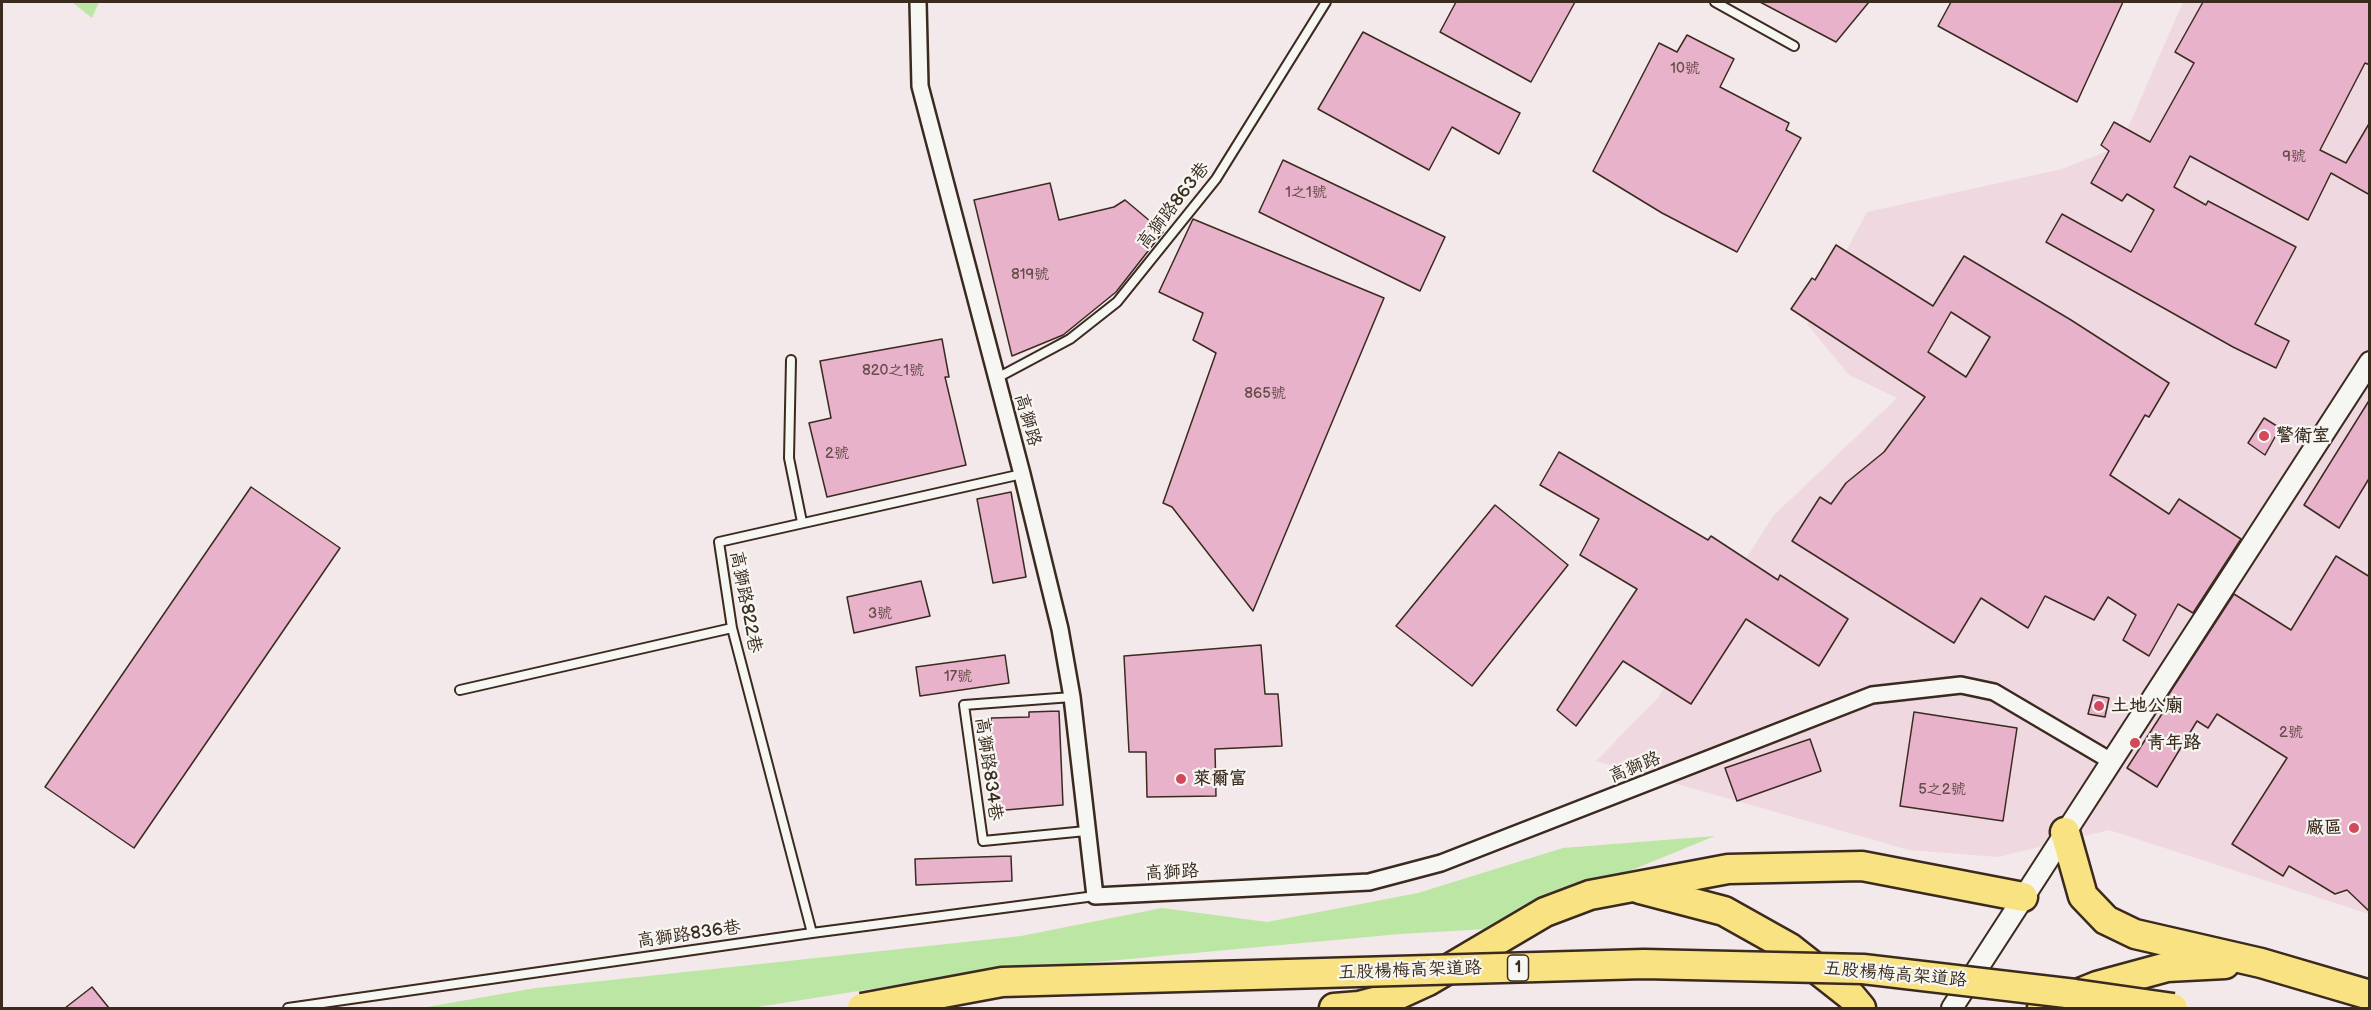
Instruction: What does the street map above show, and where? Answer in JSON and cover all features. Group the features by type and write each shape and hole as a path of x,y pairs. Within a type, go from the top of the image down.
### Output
{"highway":[{"path":"2065,832 2083,896 2106,920 2135,934 2261,963 2370,995"},
{"path":"1334,1008 1359,1006 1393,997 1428,981 1545,912 1590,895 1728,869 1862,866 2023,897"},
{"path":"1631,887 1724,911 1790,948 1851,996 1861,1008"},
{"path":"2042,1008 2097,986 2167,967 2261,963"},
{"name":"五股楊梅高架道路","path":"862,1008 1002,982 1644,964 1863,969 2173,1008"}],"street":[{"name":"高獅路","path":"918,2 920,87 1022,474 1060,629 1072,698 1095,896 1369,882 1441,863 1872,695 1961,685 1994,692 2111,761"},
{"path":"1952,1008 2370,362"}],"lane":[{"name":"高獅路863巷","path":"995,378 1070,339 1117,302 1216,179 1326,2"},
{"path":"1715,2 1794,46"},
{"path":"791,360 789,458 802,522"},
{"name":"高獅路822巷","path":"812,933 732,628 719,542 1022,474"},
{"path":"460,690 732,628"},
{"name":"高獅路834巷","path":"1072,698 964,705 983,841 1086,831"},
{"name":"高獅路836巷","path":"288,1008 812,933 1095,896"}],"shaded area":[{"path":"2183,2 2369,2 2369,914 2109,830 1998,857 1909,850 1596,761 1657,699 1773,516 1897,398 1849,375 1807,324 1867,212 2062,169 2120,146"}],"green space":[{"path":"72,2 99,2 92,18"},
{"path":"1715,836 1487,929 1400,934 966,974 751,1008 421,1008 536,988 1021,936 1162,908 1267,922 1418,893 1563,848"}],"building":[{"path":"1456,2 1575,2 1531,82 1440,32"},
{"path":"1760,2 1869,2 1836,42"},
{"path":"1951,2 2123,2 2077,102 1938,26"},
{"path":"2203,2 2370,2 2370,65 2365,63 2320,150 2346,163 2370,122 2370,195 2331,173 2308,220 2190,156 2174,187 2206,205 2208,201 2296,247 2255,324 2289,341 2276,368 2233,347 2046,242 2062,214 2131,252 2154,210 2127,194 2122,201 2091,183 2109,151 2101,145 2114,122 2150,142 2194,63 2175,52"},
{"path":"1363,32 1520,113 1499,154 1452,127 1429,170 1318,109"},
{"path":"1687,35 1734,59 1720,87 1789,123 1786,130 1801,138 1737,252 1662,213 1593,171 1659,43 1677,52"},
{"path":"1283,160 1445,237 1420,291 1259,212"},
{"path":"1050,183 1059,220 1114,207 1125,200 1163,232 1116,292 1063,335 1012,356 974,200"},
{"path":"1193,219 1384,298 1253,611 1172,507 1163,503 1216,353 1193,340 1203,313 1159,292"},
{"path":"1836,245 1933,306 1964,256 2071,320 2169,383 2149,417 2145,415 2110,475 2169,514 2179,499 2241,539 2193,613 2178,604 2149,656 2123,640 2136,615 2108,597 2094,620 2045,596 2028,628 1981,598 1954,643 1792,541 1820,497 1831,504 1846,483 1884,452 1925,397 1791,309 1812,278 1815,280","holes":["1951,312 1990,337 1966,377 1928,352"]},
{"path":"942,339 949,377 945,377 966,465 827,497 809,423 831,418 820,361"},
{"path":"2370,399 2370,477 2339,528 2304,505"},
{"name":"警衛室","path":"2264,418 2280,428 2265,455 2248,443"},
{"path":"1559,452 1708,540 1711,536 1778,580 1780,575 1848,619 1819,666 1746,619 1691,704 1623,661 1576,726 1557,710 1637,589 1580,555 1599,519 1540,485"},
{"path":"251,487 340,548 134,848 45,787"},
{"path":"1011,492 1026,577 993,583 977,499"},
{"path":"1495,505 1568,565 1472,686 1396,626"},
{"path":"2336,556 2370,577 2370,912 2347,890 2335,894 2289,866 2283,876 2232,844 2287,758 2217,714 2208,728 2197,721 2157,787 2127,768 2169,703 2165,700 2234,594 2291,630"},
{"path":"921,581 930,616 854,633 847,597"},
{"path":"1261,645 1265,694 1278,694 1282,746 1215,749 1216,796 1147,797 1146,752 1129,752 1124,656"},
{"path":"1005,655 1009,683 920,696 916,667"},
{"name":"土地公廟","path":"2093,695 2109,698 2105,717 2088,714"},
{"path":"1059,711 1063,805 994,811 991,718 1029,717 1029,712"},
{"path":"1914,712 2017,728 2003,821 1900,806"},
{"path":"1810,739 1821,771 1737,801 1725,768"},
{"path":"1011,856 1012,881 916,885 915,859"},
{"path":"92,987 109,1008 65,1008"}],"place":[{"name":"警衛室","path":"2264,436"},
{"name":"土地公廟","path":"2099,706"},
{"name":"青年路","path":"2135,743"},
{"name":"萊爾富","path":"1181,779"},
{"name":"廠區","path":"2354,828"}]}
